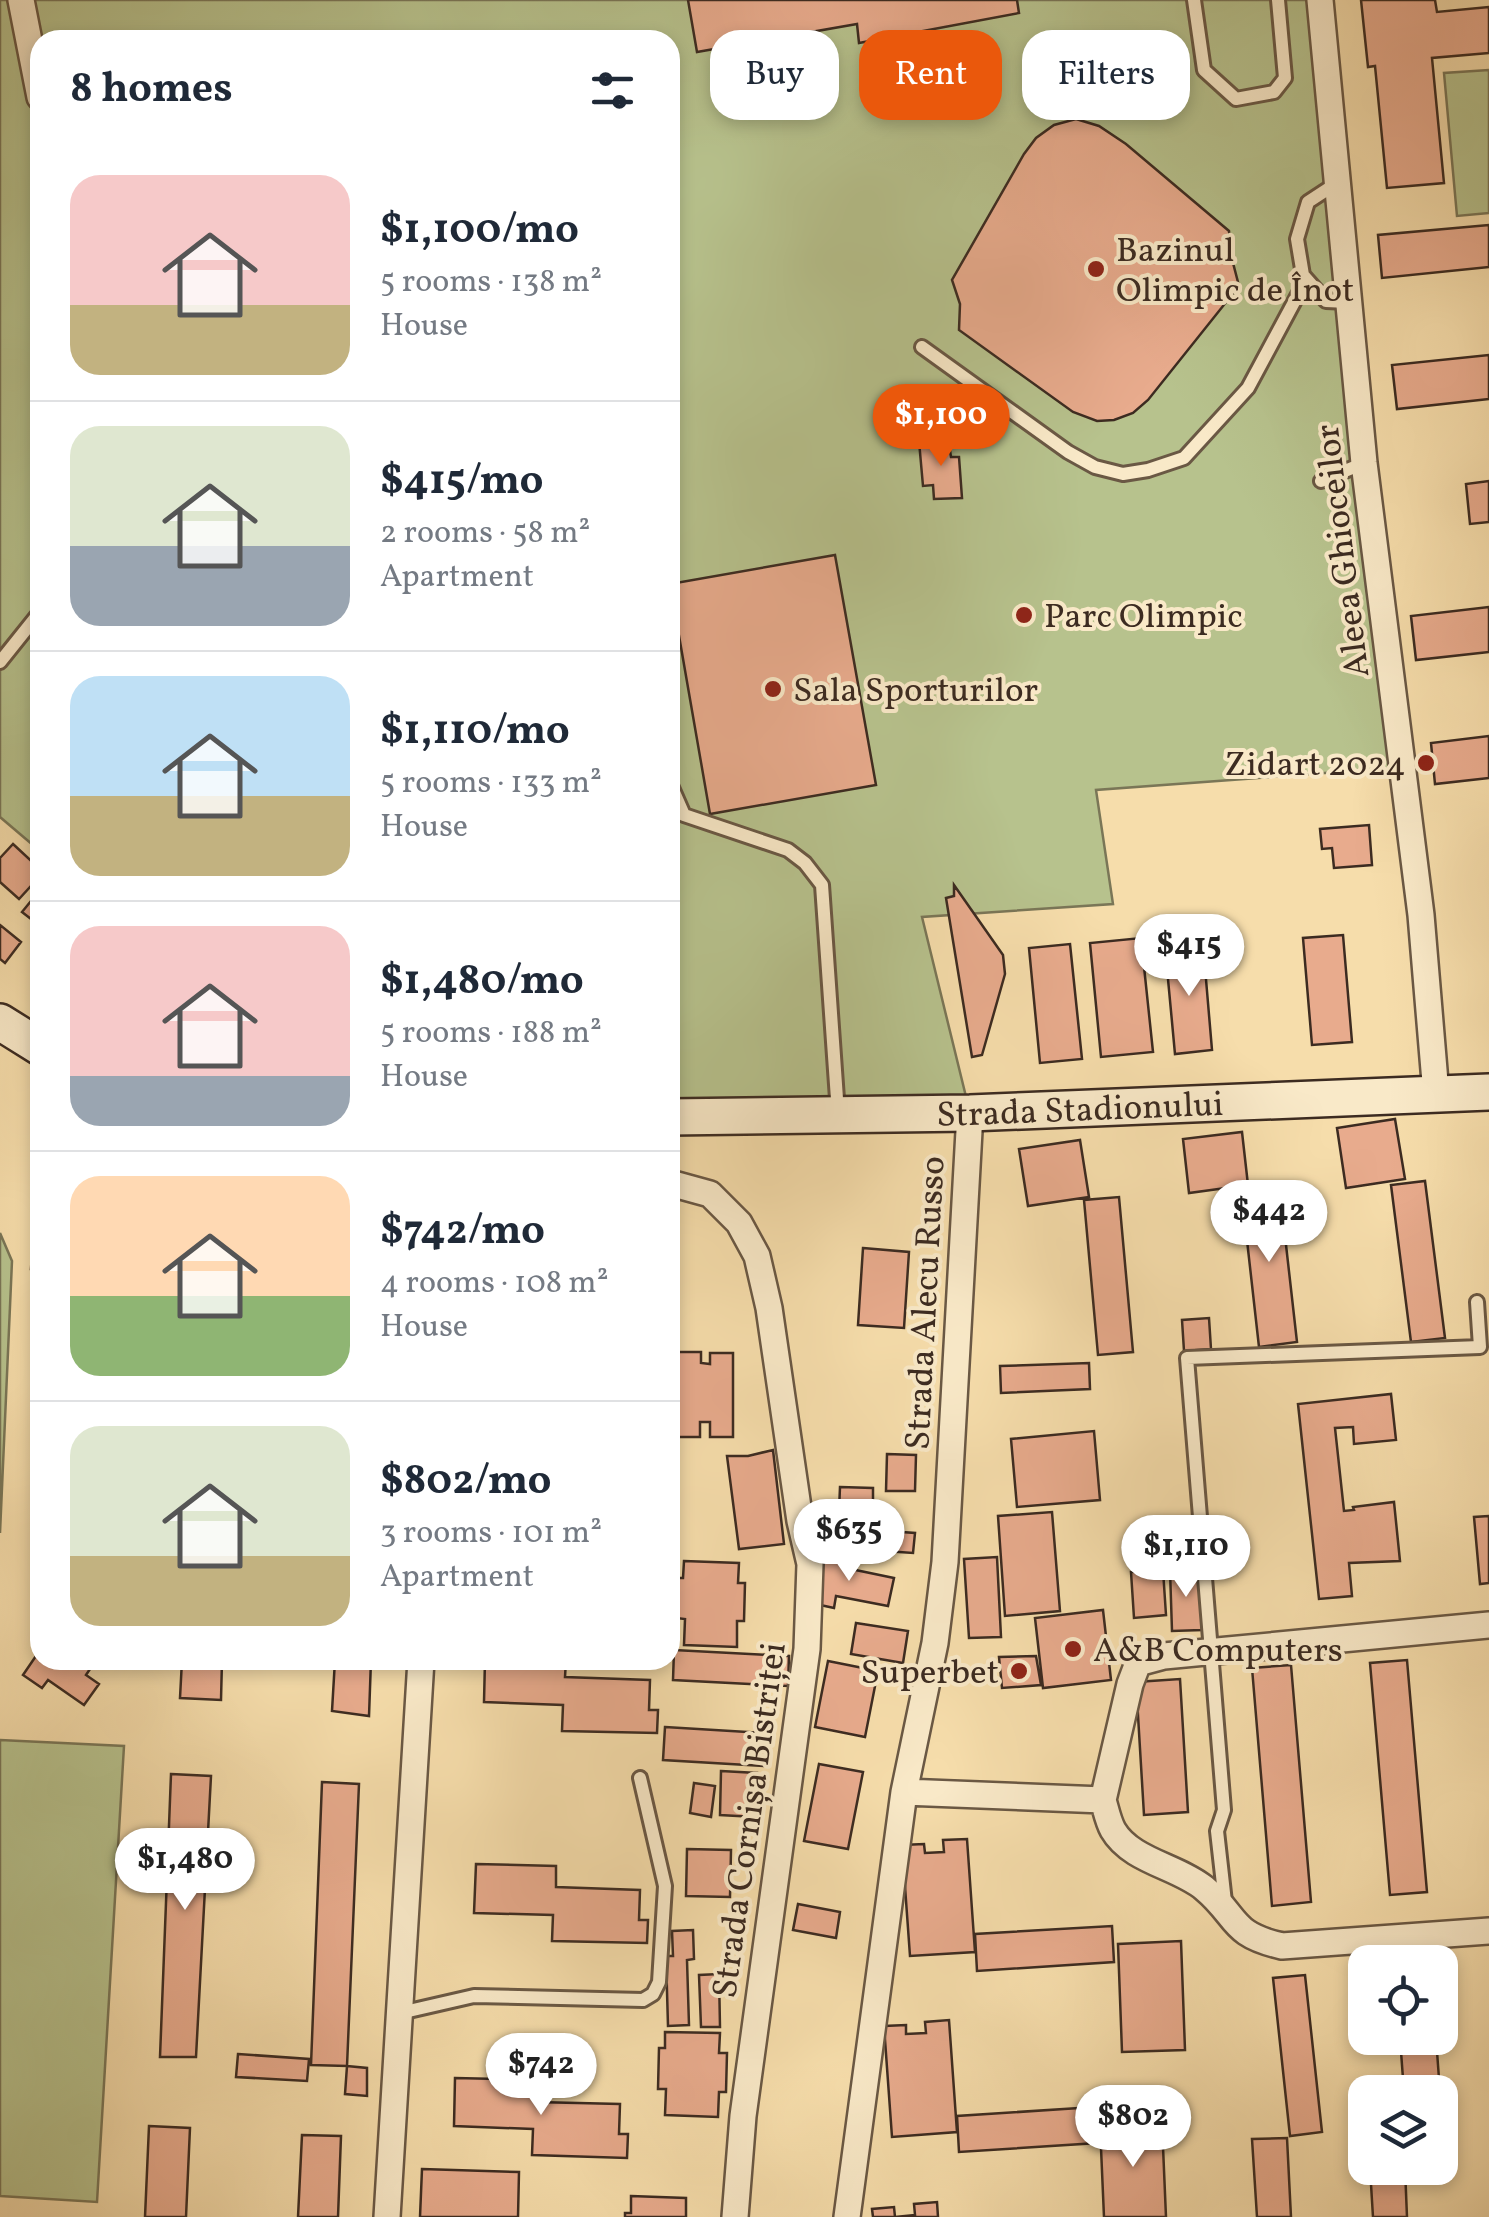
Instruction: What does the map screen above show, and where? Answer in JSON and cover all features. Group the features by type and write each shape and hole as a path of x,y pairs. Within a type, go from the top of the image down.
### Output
{"street":[{"path":"21,0 30,46"},
{"name":"Aleea Ghioceilor","path":"1320,0 1364,463 1422,915 1436,1094"},
{"path":"0,1022 30,1041"},
{"name":"Strada Stadionului","path":"680,1117 970,1114 1489,1092"},
{"name":"Strada Alecu Russo","path":"847,2217 904,1792 935,1643 945,1562 970,1114"},
{"name":"Strada Cornișa Bistriței","path":"680,1186 710,1194 739,1222 757,1256 769,1308 800,1521 810,1564 807,1649 743,2116 735,2217"},
{"path":"1489,1626 1164,1656 1138,1663 1103,1800 1114,1832 1142,1856 1205,1889 1245,1934 1282,1946 1489,1931"},
{"path":"387,2217 420,1670"},
{"path":"904,1792 1103,1800"}],"lane":[{"path":"1194,0 1204,70 1236,98 1274,92 1285,78 1278,0"},
{"path":"922,346 1095,467 1123,474 1184,458 1248,388 1300,290 1303,275 1297,239 1308,202 1337,183"},
{"path":"1303,275 1326,301 1348,302"},
{"path":"1321,481 1364,463"},
{"path":"0,662 30,624"},
{"path":"680,817 788,850 805,862 822,886 838,1113"},
{"path":"1226,1914 1217,1831 1224,1810 1187,1358 1480,1347 1476,1302"},
{"path":"400,2013 474,1996 643,2000 654,1994 659,1982 665,1886 640,1778"}],"green space":[{"name":"Parc Olimpic","path":"0,0 1320,0 1392,768 1096,790 1113,904 922,917 970,1113 680,1117 680,30 30,30 30,842 0,817"},
{"path":"1489,70 1489,213 1457,216 1444,73"},
{"path":"0,1233 12,1261 0,1533"},
{"path":"0,1740 124,1746 97,2202 0,2196"}],"building":[{"path":"688,0 1017,0 1019,13 928,30 859,30 859,43 857,24 823,30 710,30 710,50 697,52"},
{"path":"1361,0 1435,0 1437,12 1489,7 1489,53 1432,58 1444,183 1387,188 1375,66 1368,67"},
{"name":"Bazinul Olimpic de Înot","path":"1079,120 1099,126 1229,231 1239,286 1148,400 1133,413 1114,420 1097,421 1073,412 959,330 960,304 952,280 1024,154 1036,138 1054,125"},
{"path":"1489,225 1489,267 1382,278 1378,235"},
{"path":"1489,355 1489,399 1397,409 1392,365"},
{"path":"948,438 951,457 959,457 962,498 934,499 933,485 923,486 919,441"},
{"path":"1489,481 1489,522 1470,524 1466,484"},
{"name":"Sala Sporturilor","path":"835,555 876,785 710,814 680,642 680,582"},
{"path":"1489,607 1489,652 1416,660 1411,616"},
{"path":"1489,736 1489,778 1435,784 1431,743"},
{"path":"1369,825 1372,865 1334,868 1332,848 1322,849 1320,829"},
{"path":"13,844 30,860 30,887 19,899 0,882 0,858"},
{"path":"954,885 1003,955 1005,974 982,1055 972,1057 946,898 954,896"},
{"path":"30,902 30,918 22,912"},
{"path":"0,925 21,942 5,963 0,959"},
{"path":"1343,935 1352,1042 1312,1045 1303,938"},
{"path":"1141,938 1153,1052 1101,1057 1090,943"},
{"path":"1070,944 1082,1059 1040,1063 1029,948"},
{"path":"1203,944 1212,1050 1175,1054 1165,947"},
{"path":"1395,1119 1405,1179 1346,1188 1337,1128"},
{"path":"1242,1132 1248,1185 1189,1193 1183,1139"},
{"path":"1080,1140 1089,1197 1028,1206 1019,1149"},
{"path":"1425,1181 1445,1338 1411,1342 1391,1185"},
{"path":"1279,1183 1297,1342 1259,1347 1241,1187"},
{"path":"1119,1197 1133,1352 1098,1355 1084,1200"},
{"path":"863,1248 909,1252 904,1328 858,1325"},
{"path":"1209,1318 1211,1349 1184,1351 1182,1320"},
{"path":"680,1352 701,1352 701,1363 710,1364 710,1353 733,1353 733,1437 710,1437 710,1422 700,1422 700,1437 680,1437"},
{"path":"1089,1363 1090,1389 1001,1393 1000,1366"},
{"path":"1391,1394 1396,1440 1354,1444 1353,1427 1335,1428 1344,1511 1394,1502 1400,1561 1349,1563 1352,1596 1319,1599 1298,1404"},
{"path":"1094,1431 1100,1500 1017,1507 1011,1439"},
{"path":"773,1450 784,1544 739,1549 727,1456"},
{"path":"887,1454 916,1455 915,1491 886,1491"},
{"path":"840,1487 873,1488 873,1512 839,1511"},
{"path":"1052,1512 1060,1611 1005,1616 998,1516"},
{"path":"1489,1516 1489,1583 1480,1584 1474,1517"},
{"path":"887,1531 915,1533 913,1553 885,1551"},
{"path":"821,1554 848,1560 846,1568 894,1578 888,1606 836,1596 834,1608 811,1603"},
{"path":"997,1557 1001,1637 969,1638 964,1559"},
{"path":"684,1561 739,1563 738,1583 745,1583 744,1621 737,1621 737,1647 684,1645 685,1619 680,1618"},
{"path":"1163,1570 1166,1615 1134,1618 1131,1572"},
{"path":"1170,1570 1201,1570 1202,1630 1172,1631"},
{"name":"A&B Computers","path":"1103,1610 1111,1680 1043,1688 1035,1618"},
{"path":"856,1623 908,1631 903,1663 851,1654"},
{"path":"680,1650 789,1656 788,1686 673,1680 673,1670 680,1670"},
{"name":"Superbet","path":"1036,1656 1041,1685 1002,1688 999,1657"},
{"path":"1407,1660 1427,1892 1390,1895 1370,1663"},
{"path":"828,1661 878,1671 865,1737 815,1727"},
{"path":"30,1665 30,1670 89,1670 86,1675 99,1684 84,1705 48,1680 42,1688 23,1675"},
{"path":"1291,1665 1311,1902 1272,1906 1252,1668"},
{"path":"181,1670 222,1670 221,1700 180,1698"},
{"path":"334,1670 371,1670 369,1716 332,1711"},
{"path":"485,1670 565,1670 565,1677 650,1680 649,1710 658,1710 657,1733 562,1731 563,1705 484,1702"},
{"path":"1180,1679 1188,1812 1144,1815 1136,1682"},
{"path":"665,1727 766,1733 764,1766 663,1760"},
{"path":"819,1764 863,1772 848,1849 804,1841"},
{"path":"721,1771 757,1773 755,1817 720,1815"},
{"path":"171,1774 211,1776 196,2057 160,2057"},
{"path":"322,1782 359,1784 347,2066 311,2065"},
{"path":"694,1783 715,1786 711,1817 690,1813"},
{"path":"967,1839 975,1952 910,1956 902,1845 924,1844 925,1853 944,1852 943,1840"},
{"path":"687,1849 731,1850 730,1897 686,1896"},
{"path":"476,1864 556,1866 556,1887 640,1890 639,1920 648,1920 647,1943 552,1941 553,1915 474,1913"},
{"path":"798,1904 840,1912 836,1938 793,1930"},
{"path":"1112,1926 1114,1962 977,1971 975,1934"},
{"path":"693,1930 694,1959 687,1960 689,2025 668,2026 666,1956 673,1956 672,1931"},
{"path":"1181,1941 1185,2050 1122,2052 1118,1944"},
{"path":"719,1974 720,2027 701,2027 699,1975"},
{"path":"1305,1975 1322,2132 1290,2136 1273,1978"},
{"path":"949,2020 957,2132 892,2137 884,2026 906,2025 906,2034 926,2033 925,2022"},
{"path":"665,2032 720,2033 719,2053 727,2053 726,2092 719,2092 718,2117 665,2115 666,2089 658,2089 659,2048 665,2048"},
{"path":"238,2054 309,2059 307,2081 236,2077"},
{"path":"1401,2055 1437,2055 1439,2075 1403,2075"},
{"path":"347,2066 367,2068 367,2096 345,2094"},
{"path":"455,2078 536,2080 536,2102 620,2104 619,2134 628,2134 627,2158 532,2155 533,2129 454,2126"},
{"path":"1094,2107 1097,2143 959,2152 957,2116"},
{"path":"1162,2123 1166,2217 1104,2217 1100,2125"},
{"path":"149,2126 190,2128 186,2217 145,2217"},
{"path":"302,2135 341,2136 338,2217 298,2217"},
{"path":"1287,2138 1291,2217 1257,2217 1252,2139"},
{"path":"422,2169 519,2172 518,2217 420,2217"},
{"path":"1371,2185 1406,2185 1407,2217 1373,2217"},
{"path":"631,2196 686,2198 686,2217 625,2217 625,2213 631,2213"},
{"path":"937,2202 938,2217 895,2217 915,2215 914,2204"},
{"path":"894,2207 895,2217 873,2217 872,2209"}],"place":[{"name":"Bazinul Olimpic de Înot","path":"1096,269"},
{"name":"Parc Olimpic","path":"1024,615"},
{"name":"Sala Sporturilor","path":"773,689"},
{"name":"Zidart 2024","path":"1426,763"},
{"name":"A&B Computers","path":"1073,1649"},
{"name":"Superbet","path":"1019,1671"}]}
